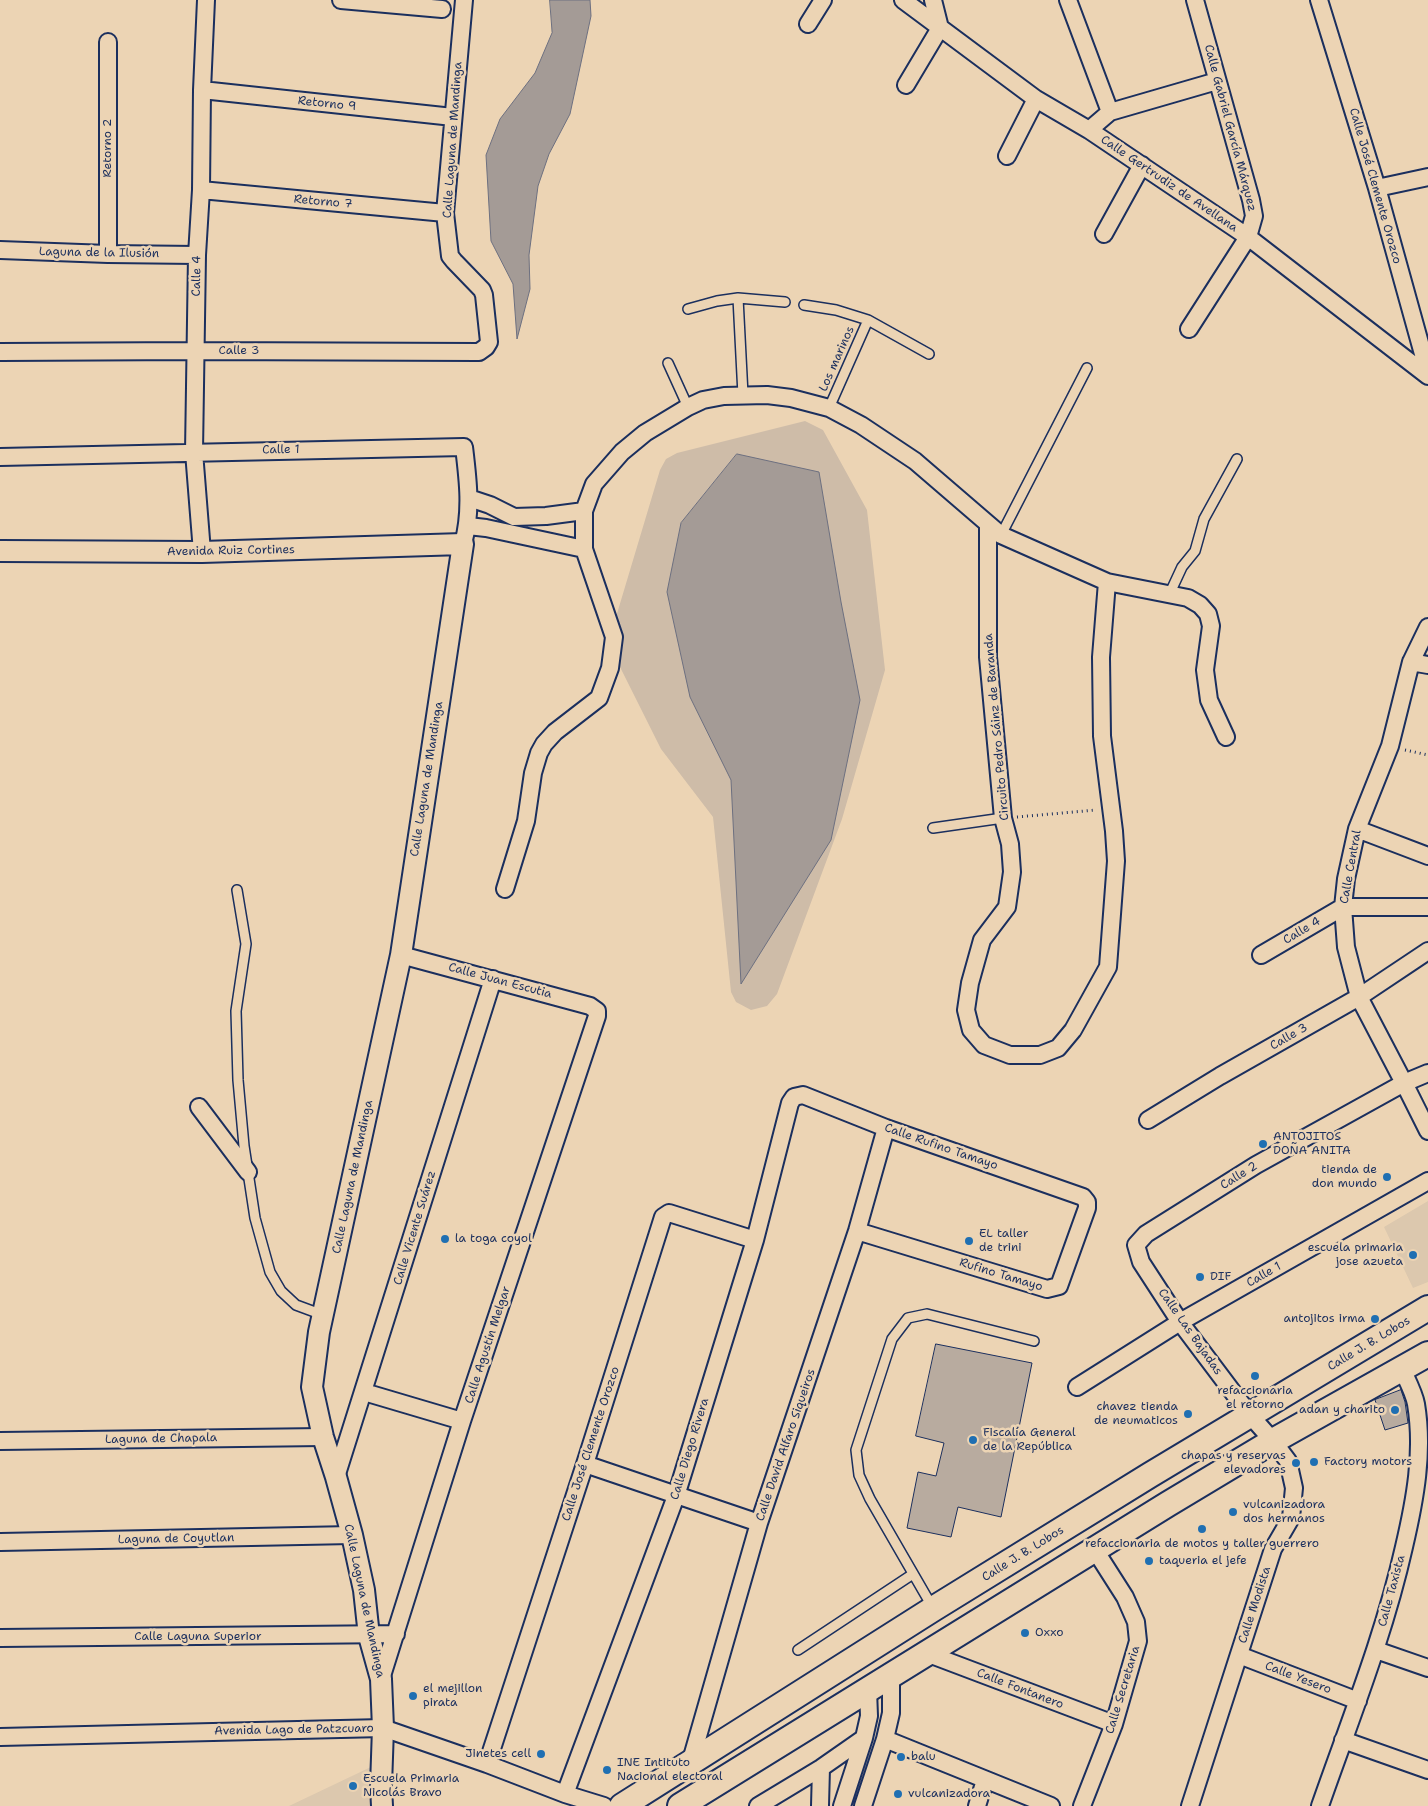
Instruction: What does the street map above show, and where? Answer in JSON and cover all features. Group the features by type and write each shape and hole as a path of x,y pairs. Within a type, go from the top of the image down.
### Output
{"main road":[{"name":"Calle J. B. Lobos","path":"622,1806 933,1609 1428,1308"},
{"path":"680,1806 1273,1441 1428,1354"}],"street":[{"name":"Calle 4","path":"202,552 194,452 197,255 201,190 202,90 206,0"},
{"path":"340,0 442,9"},
{"name":"Calle Laguna de Mandinga","path":"464,0 445,213 450,256 482,290 484,295 489,342 479,352"},
{"path":"808,24 823,0"},
{"name":"Calle Gertrudiz de Avellana","path":"903,0 1036,99 1089,130 1248,237 1428,376"},
{"path":"906,85 940,28 933,0"},
{"path":"1068,0 1110,112"},
{"name":"Calle Gabriel García Márquez","path":"1189,329 1248,237 1254,216 1195,0"},
{"name":"Calle José Clemente Orozco","path":"1319,0 1377,188 1428,372"},
{"name":"Retorno 2","path":"108,42 108,254"},
{"path":"1089,130 1110,112 1217,81"},
{"name":"Retorno 9","path":"202,90 453,118"},
{"path":"1008,156 1036,99"},
{"path":"1104,234 1142,165"},
{"path":"1377,188 1428,177"},
{"name":"Retorno 7","path":"201,190 445,213"},
{"name":"Laguna de la Ilusión","path":"0,250 197,255"},
{"name":"Calle 3","path":"0,352 479,352"},
{"path":"506,889 526,820 533,772 539,752 555,732 599,698 610,668 614,637 584,549 584,511 594,484 622,452 645,433 703,400 724,396 767,395 790,398 829,408 861,425 915,461 1001,535 1107,582 1188,598 1200,605 1208,614 1211,626 1205,670 1209,700 1226,737"},
{"name":"Calle 1","path":"0,457 464,447 469,498 465,535"},
{"path":"469,498 490,505 514,517 546,516 584,511"},
{"path":"514,517 514,535"},
{"name":"Circuito Pedro Sáinz de Baranda","path":"988,524 988,657 1003,818 1010,844 1012,872 1007,907 982,940 970,984 966,1010 971,1030 984,1045 1010,1055 1040,1055 1058,1048 1073,1030 1108,966 1116,861 1102,736 1101,657 1107,582"},
{"path":"465,535 486,528 584,549"},
{"name":"Calle Laguna de Mandinga","path":"382,1806 383,1728 381,1679 369,1636 364,1590 352,1535 323,1437 312,1387 323,1315 401,955 465,535"},
{"name":"Avenida Ruiz Cortines","path":"0,551 202,552 465,535"},
{"name":"Calle Central","path":"1428,627 1411,662 1390,747 1356,829 1346,879 1343,907 1346,947 1358,997 1428,1131"},
{"path":"1411,662 1428,665"},
{"path":"1356,829 1428,856"},
{"name":"Calle 4","path":"1261,956 1343,907"},
{"path":"1343,907 1428,908"},
{"name":"Calle 3","path":"1148,1120 1220,1076 1358,997 1428,951"},
{"name":"Calle Juan Escutia","path":"401,955 590,1006 597,1011"},
{"name":"Calle Vicente Suárez","path":"336,1477 493,979"},
{"name":"Calle Agustín Melgar","path":"381,1679 462,1421 597,1016 597,1011"},
{"name":"Calle 2","path":"1136,1245 1146,1234 1256,1165 1404,1083 1428,1073"},
{"name":"Calle Rufino Tamayo","path":"794,1098 803,1095 886,1128 1083,1197 1086,1202"},
{"name":"Calle Diego Rivera","path":"565,1794 676,1496 755,1240 790,1103 794,1098"},
{"path":"199,1107 248,1172"},
{"name":"Calle David Alfaro Siqueiros","path":"690,1764 759,1524 858,1231 886,1128"},
{"name":"Calle 1","path":"1076,1387 1180,1322 1428,1181"},
{"name":"Rufino Tamayo","path":"858,1231 1047,1289 1059,1286 1087,1208 1086,1202"},
{"name":"Calle José Clemente Orozco","path":"487,1764 663,1217 669,1213 755,1240"},
{"name":"Calle Las Bajadas","path":"1136,1245 1141,1262 1180,1322 1250,1415"},
{"name":"Calle Taxista","path":"1320,1806 1376,1650 1399,1570 1414,1505 1420,1448 1416,1402 1402,1369"},
{"path":"364,1392 462,1421"},
{"name":"Calle Modista","path":"1190,1806 1273,1549 1291,1518 1294,1488 1288,1462 1273,1441 1250,1415"},
{"name":"Laguna de Chapala","path":"0,1441 323,1437"},
{"path":"585,1464 759,1524"},
{"name":"Laguna de Coyutlan","path":"0,1542 352,1535"},
{"name":"Calle Secretaria","path":"1082,1806 1114,1724 1138,1641 1136,1622 1125,1597 1095,1550"},
{"name":"Calle Laguna Superior","path":"0,1638 369,1636 396,1634"},
{"path":"1376,1650 1428,1668"},
{"name":"Calle Fontanero","path":"926,1653 1114,1724"},
{"name":"Calle Yesero","path":"1239,1655 1358,1701"},
{"path":"863,1806 891,1713 891,1675"},
{"path":"842,1806 864,1738 869,1716 868,1690"},
{"name":"Avenida Lago de Patzcuaro","path":"0,1737 383,1728 487,1764 565,1794 604,1806"},
{"path":"758,1806 821,1768 864,1738"},
{"path":"884,1739 1051,1806"},
{"path":"1343,1740 1428,1770"},
{"path":"820,1806 821,1768"},
{"path":"977,1806 985,1780"}],"lane":[{"path":"688,309 717,301 738,298 785,302"},
{"path":"738,298 743,395"},
{"path":"804,305 836,310 868,320 930,354"},
{"name":"Los marinos","path":"829,408 868,320"},
{"path":"668,363 688,407"},
{"path":"1001,535 1087,368"},
{"path":"1169,595 1182,568 1195,551 1204,519 1237,458"},
{"path":"933,828 1003,818"},
{"path":"237,890 246,944 236,1011 238,1080 244,1146 255,1218 270,1272 281,1291 296,1305 323,1315"},
{"path":"933,1609 870,1499 859,1475 856,1450 892,1339 908,1318 927,1314 1034,1341"},
{"path":"798,1650 913,1574"}],"path":[{"path":"1390,747 1428,755"},
{"path":"1003,818 1111,808"}],"shaded area":[{"path":"550,0 590,0 591,16 570,114 549,154 538,186 529,255 530,289 517,339 513,284 491,241 486,155 500,119 535,73 552,33"},
{"path":"805,421 823,430 867,510 885,670 842,819 777,994 767,1006 751,1010 736,1002 731,992 713,817 661,749 612,651 610,637 660,470 666,459 677,453"},
{"path":"737,454 819,472 860,700 831,840 741,984 731,780 690,697 667,592 681,523"},
{"name":"escuela primaria jose azueta","path":"1428,1201 1428,1282 1413,1288 1384,1227"},
{"name":"Escuela Primaria Nicolás Bravo","path":"373,1766 376,1806 289,1806"}],"building":[{"name":"Fiscalía General de la República","path":"936,1344 1032,1363 1001,1517 958,1507 951,1537 907,1528 918,1472 936,1476 944,1443 916,1436"},
{"name":"adan y charito","path":"1401,1390 1408,1423 1385,1430 1375,1400"}],"place":[{"name":"ANTOJITOS DOÑA ANITA","path":"1263,1144"},
{"name":"tienda de don mundo","path":"1387,1177"},
{"name":"la toga coyol","path":"445,1239"},
{"name":"EL taller de trini","path":"969,1241"},
{"name":"escuela primaria jose azueta","path":"1413,1255"},
{"name":"DIF","path":"1200,1277"},
{"name":"antojitos irma","path":"1375,1319"},
{"name":"refaccionaria el retorno","path":"1255,1376"},
{"name":"adan y charito","path":"1395,1410"},
{"name":"chavez tienda de neumaticos","path":"1188,1414"},
{"name":"Fiscalía General de la República","path":"973,1440"},
{"name":"Factory motors","path":"1314,1462"},
{"name":"chapas y reservas elevadores","path":"1296,1463"},
{"name":"vulcanizadora dos hermanos","path":"1233,1512"},
{"name":"refaccionaria de motos y taller guerrero","path":"1202,1529"},
{"name":"taqueria el jefe","path":"1149,1561"},
{"name":"Oxxo","path":"1025,1633"},
{"name":"el mejillon pirata","path":"413,1696"},
{"name":"Jinetes cell","path":"541,1754"},
{"name":"balu","path":"901,1757"},
{"name":"INE Intituto Nacional electoral","path":"607,1770"},
{"name":"Escuela Primaria Nicolás Bravo","path":"353,1786"},
{"name":"vulcanizadora","path":"898,1794"}]}
